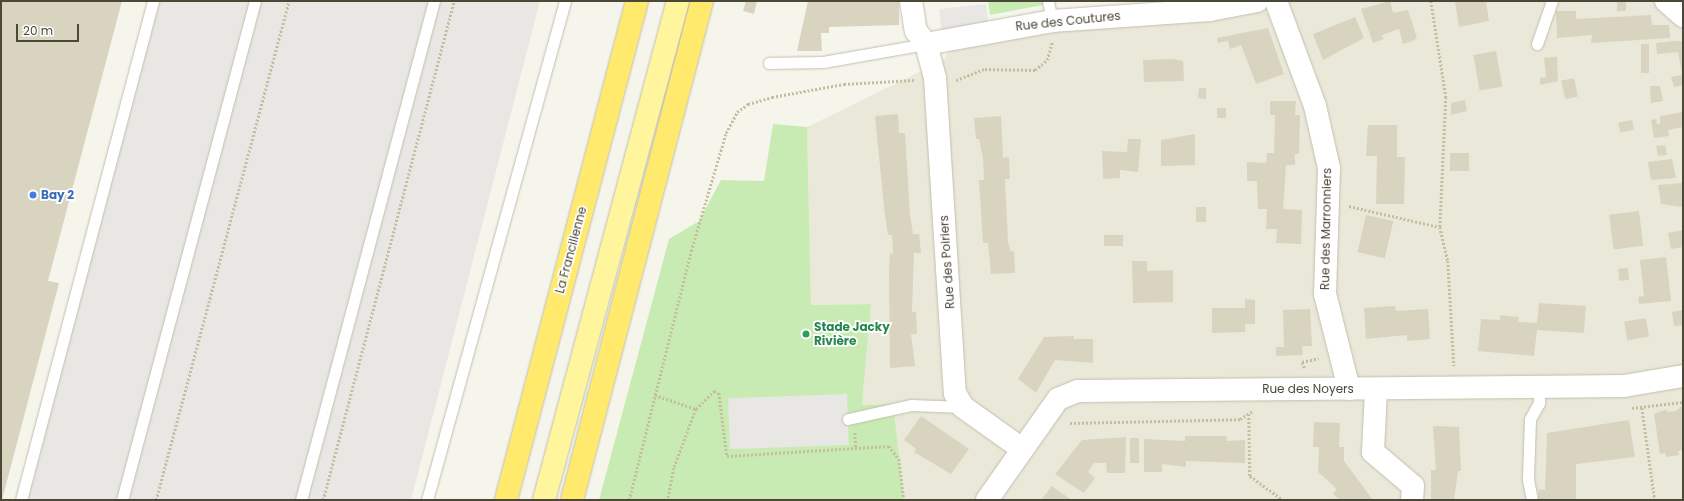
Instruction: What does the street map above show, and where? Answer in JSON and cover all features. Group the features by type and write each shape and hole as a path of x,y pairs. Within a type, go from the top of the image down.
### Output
{"highway":[{"name":"La Francilienne","path":"506,500 637,1"},
{"path":"572,500 702,1"}],"main road":[{"path":"544,500 678,1"}],"street":[{"path":"911,1 916,31 926,44"},
{"name":"Rue des Coutures","path":"926,44 1050,11 1208,5 1257,1"},
{"name":"Rue des Marronniers","path":"1276,1 1315,106 1329,168 1325,294 1349,389"},
{"path":"1666,1 1683,16"},
{"name":"Rue des Poiriers","path":"926,44 935,78 955,393 963,407 1022,449"},
{"name":"Rue des Noyers","path":"987,500 1058,399 1078,391 1376,390 1624,386 1683,376"},
{"path":"1376,390 1373,452 1412,486 1412,500"}],"lane":[{"path":"21,500 153,1"},
{"path":"122,500 255,1"},
{"path":"301,500 434,1"},
{"path":"427,500 565,1"},
{"path":"1537,44 1552,1"},
{"path":"769,63 823,62 926,44"},
{"path":"1532,500 1528,479 1530,418 1539,403 1539,388"},
{"path":"848,419 911,405 963,407"}],"path":[{"path":"156,500 288,1"},
{"path":"323,500 454,1"},
{"path":"1431,1 1446,97 1440,227 1448,261 1454,375"},
{"path":"629,500 712,176 726,133 737,112 748,104 772,97 844,84 935,78 963,79 985,69 1000,68 1017,72 1035,70 1047,60 1052,43 1050,11"},
{"path":"1329,202 1440,227"},
{"path":"668,500 674,468 696,409 714,391 719,393 727,456 889,446 899,459 904,500"},
{"path":"655,395 696,409"},
{"path":"1628,408 1642,408 1683,402"},
{"path":"1642,408 1655,500"},
{"path":"1067,426 1072,420 1240,419 1255,409"},
{"path":"1249,414 1250,476 1283,500"}],"shaded area":[{"path":"157,1 540,1 411,500 26,500"},
{"path":"1161,1 1683,1 1683,500 902,500 893,404 862,405 871,304 811,305 807,127 944,60 953,43 1164,20"},
{"path":"986,4 989,31 942,36 939,9"},
{"path":"847,394 849,445 730,449 728,398"}],"green space":[{"path":"988,1 1064,1 990,15"},
{"path":"773,124 807,127 811,305 871,304 862,405 893,404 904,500 599,500 669,239 699,221 721,180 764,181"}],"building":[{"name":"Bay 2","path":"1,1 122,1 48,281 59,283 2,500"},
{"path":"746,1 757,1 754,14 743,11"},
{"path":"808,1 899,1 899,25 829,27 829,33 821,33 822,51 797,51"},
{"path":"1390,1 1393,13 1408,10 1417,38 1413,41 1403,44 1399,29 1382,35 1384,39 1373,43 1361,9"},
{"path":"1455,1 1486,1 1489,21 1459,27"},
{"path":"1617,1 1626,1 1626,11 1617,11"},
{"path":"1556,11 1576,11 1576,19 1651,15 1652,25 1669,25 1670,38 1591,43 1592,35 1557,38"},
{"path":"1355,17 1364,38 1323,60 1313,34"},
{"path":"1268,28 1284,74 1256,84 1241,45 1230,49 1228,41 1218,43 1217,38"},
{"path":"1683,41 1683,85 1674,87 1671,77 1682,75 1678,52 1657,54 1656,43"},
{"path":"1641,44 1649,44 1649,73 1641,73"},
{"path":"1496,51 1502,86 1480,90 1473,55"},
{"path":"1557,57 1558,81 1540,85 1540,78 1546,77 1544,58"},
{"path":"1174,59 1183,61 1184,81 1144,82 1143,60"},
{"path":"1574,78 1578,97 1565,99 1561,81"},
{"path":"1650,86 1660,86 1663,101 1651,103"},
{"path":"1199,88 1206,88 1206,99 1198,98"},
{"path":"1465,100 1467,111 1451,115 1451,103"},
{"path":"1270,101 1296,101 1295,115 1300,115 1299,154 1295,154 1295,165 1286,165 1283,209 1302,210 1301,244 1276,243 1277,229 1266,229 1267,209 1258,209 1257,181 1247,181 1247,162 1266,163 1267,153 1274,153 1275,115 1270,115"},
{"path":"1217,108 1226,108 1226,118 1217,118"},
{"path":"1683,112 1683,127 1668,130 1669,136 1654,138 1651,120 1656,119 1657,124 1660,124 1660,116"},
{"path":"898,114 899,133 905,133 910,215 913,234 919,234 921,253 914,253 912,312 916,312 917,334 911,334 915,366 890,368 889,272 890,254 893,253 892,235 888,235 885,216 875,116"},
{"path":"1001,116 1003,158 1009,157 1010,179 1005,179 1008,242 1011,252 1014,251 1015,273 991,274 988,243 983,243 979,180 984,180 983,158 979,139 976,139 974,118"},
{"path":"1632,120 1634,130 1620,132 1618,123"},
{"path":"1368,125 1397,125 1397,157 1405,157 1404,204 1376,204 1377,156 1366,156"},
{"path":"1195,134 1195,165 1161,166 1161,140"},
{"path":"1128,139 1141,139 1138,172 1120,170 1120,178 1103,179 1102,151 1127,152"},
{"path":"1665,145 1667,155 1658,156 1656,146"},
{"path":"1450,153 1469,153 1469,171 1450,171"},
{"path":"1672,159 1676,178 1651,180 1648,162"},
{"path":"1683,183 1683,207 1661,204 1658,185"},
{"path":"1196,207 1206,207 1206,222 1196,222"},
{"path":"1639,211 1643,246 1613,249 1609,215"},
{"path":"1366,215 1393,221 1385,258 1357,252"},
{"path":"1683,230 1683,247 1671,249 1668,233"},
{"path":"1104,235 1123,235 1123,246 1104,246"},
{"path":"1666,257 1671,301 1639,304 1638,297 1644,296 1640,260"},
{"path":"1132,261 1147,261 1147,271 1173,270 1173,302 1133,303"},
{"path":"1628,268 1629,280 1619,281 1618,269"},
{"path":"1245,299 1255,300 1255,324 1245,324 1245,332 1212,333 1212,308 1245,308"},
{"path":"1539,303 1586,306 1584,333 1537,330 1534,356 1478,351 1481,319 1500,320 1500,315 1519,317 1518,322 1537,323"},
{"path":"1395,306 1396,311 1428,309 1430,339 1407,341 1407,335 1366,339 1364,308"},
{"path":"1310,309 1312,346 1302,346 1303,355 1276,356 1276,347 1284,347 1283,310"},
{"path":"1683,310 1683,325 1674,326 1672,312"},
{"path":"1646,318 1649,337 1627,340 1624,321"},
{"path":"1074,336 1074,339 1093,339 1093,363 1055,360 1036,393 1018,379 1044,337"},
{"path":"1683,405 1683,450 1678,451 1679,455 1666,457 1665,453 1660,454 1654,414 1667,409 1667,412 1676,411"},
{"path":"921,416 969,449 951,474 914,452 916,449 904,440"},
{"path":"1629,420 1635,457 1576,464 1576,500 1538,500 1539,489 1545,490 1547,433"},
{"path":"1314,422 1340,423 1339,447 1344,447 1344,461 1373,500 1340,500 1333,494 1337,489 1318,472 1319,447 1313,447"},
{"path":"1433,426 1459,427 1461,471 1458,471 1454,500 1431,500 1431,470 1436,470"},
{"path":"1185,436 1226,436 1227,441 1245,440 1245,463 1186,461 1186,467 1162,464 1162,472 1144,472 1144,439 1185,441"},
{"path":"1126,437 1125,473 1107,473 1106,463 1094,463 1088,472 1095,478 1084,493 1055,474 1082,440"},
{"path":"1130,438 1139,438 1139,463 1130,463"},
{"path":"1052,486 1070,499 1041,500"}],"place":[{"name":"Bay 2","path":"33,195"},
{"name":"Stade Jacky Rivière","path":"806,334"}]}
